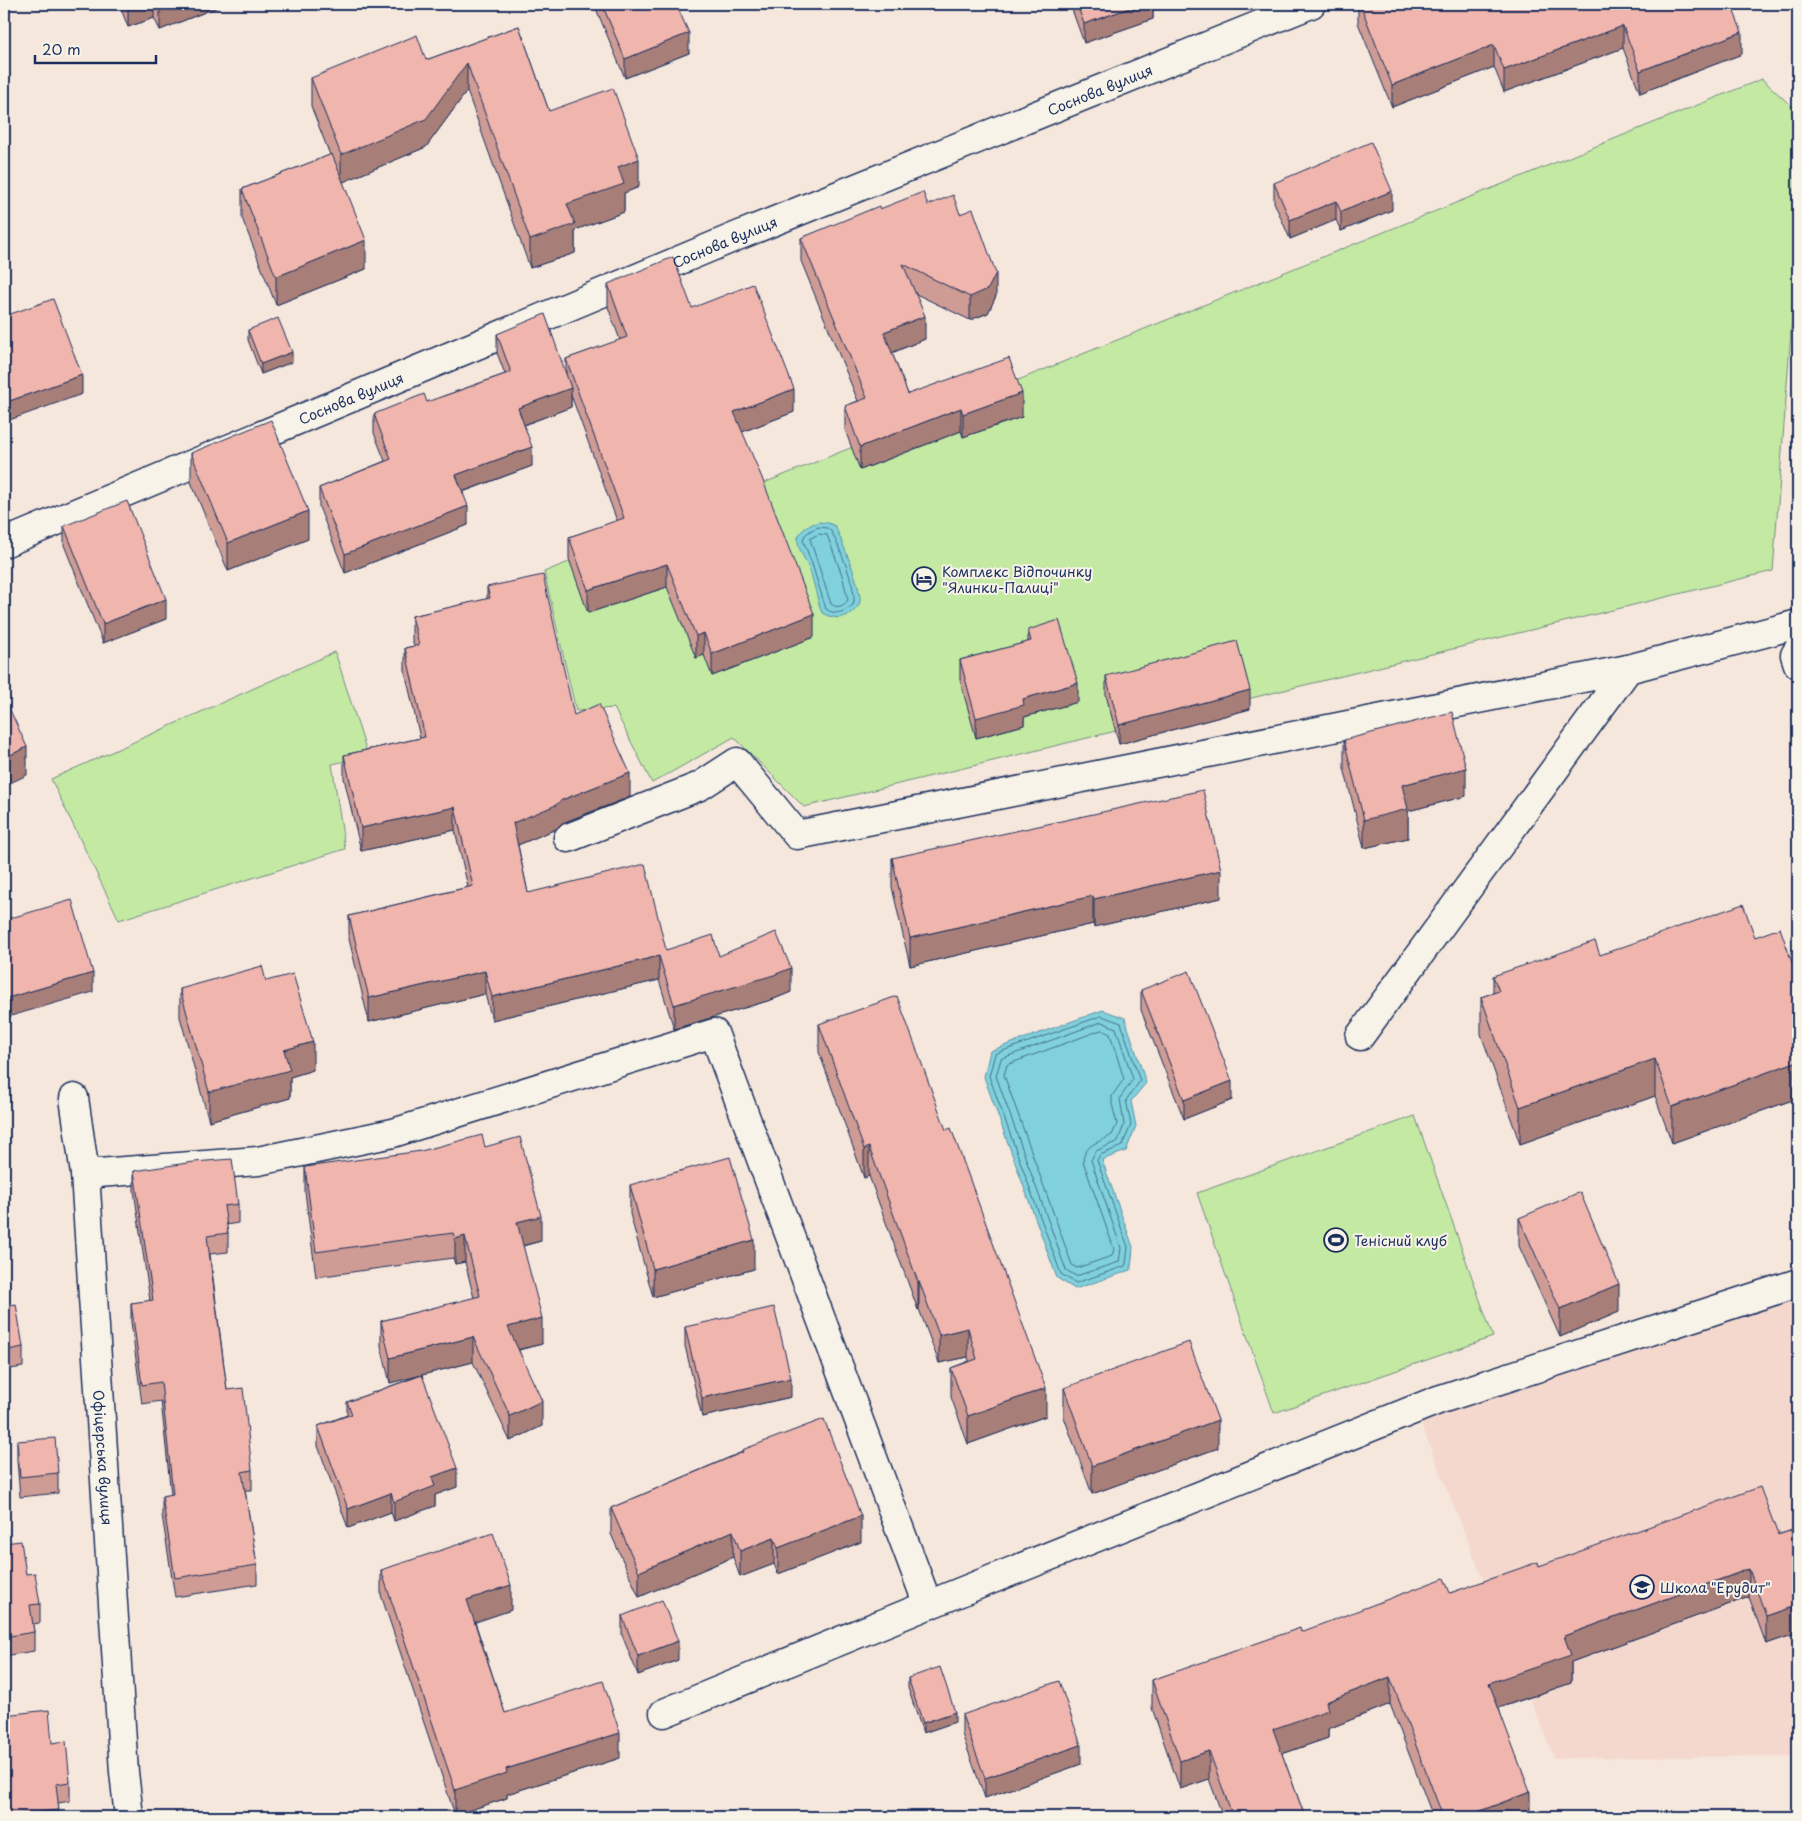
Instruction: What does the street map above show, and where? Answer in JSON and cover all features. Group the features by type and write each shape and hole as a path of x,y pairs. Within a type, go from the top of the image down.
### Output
{"street":[{"name":"Соснова вулиця","path":"4,543 735,237 1311,4"},
{"path":"568,838 700,786 737,762 796,835 1628,669 1798,624"},
{"path":"1798,650 1795,655 1798,664"},
{"path":"1360,1036 1628,669"},
{"path":"85,1174 258,1161 393,1133 714,1033 928,1605"},
{"name":"Офіцерська вулиця","path":"74,1098 85,1174 124,1772 129,1817"},
{"path":"664,1713 1438,1400 1798,1283"}],"shaded area":[{"name":"Школа \"Ерудит\"","path":"1798,1291 1798,1756 1554,1758 1419,1419"}],"green space":[{"path":"1762,79 1798,112 1798,238 1773,571 804,807 734,737 652,783 614,708 576,711 544,572"},
{"path":"335,652 368,756 332,764 345,849 119,920 51,779"},
{"name":"Тенісний клуб","path":"1415,1116 1493,1337 1274,1413 1197,1193"}],"water":[{"path":"819,522 835,526 858,585 860,601 857,608 844,617 828,616 822,613 809,570 798,545 798,538 801,532"},
{"path":"1103,1010 1125,1018 1146,1083 1131,1101 1136,1126 1126,1151 1102,1160 1133,1247 1131,1270 1075,1289 1057,1278 984,1077 990,1051"}],"building":[{"path":"602,4 676,4 689,33 625,59"},
{"path":"1077,4 1141,4 1084,24"},
{"path":"1360,4 1731,4 1742,32 1640,71 1623,26 1504,70 1494,45 1392,85"},
{"path":"519,26 549,111 613,88 639,159 618,167 624,184 567,204 575,224 530,240 467,63 426,119 341,155 311,78 417,35 426,60"},
{"path":"1371,142 1392,191 1341,212 1336,201 1290,220 1274,183"},
{"path":"332,154 366,240 276,277 242,189"},
{"path":"923,192 928,205 953,195 960,214 973,209 996,273 988,289 970,297 903,264 925,316 884,332 908,394 1009,358 1022,393 963,414 961,408 860,447 845,406 867,398 801,238 879,206 880,209"},
{"path":"673,257 692,308 753,284 794,389 734,412 762,478 814,614 712,654 704,633 696,636 667,564 588,590 569,537 624,518 566,359 627,337 608,284"},
{"path":"53,299 82,375 4,403 4,326 8,324 5,316"},
{"path":"545,314 571,388 518,408 532,447 456,475 468,506 345,554 319,488 391,459 374,414 424,394 427,402 511,372 497,334"},
{"path":"278,318 292,352 261,364 248,330"},
{"path":"271,420 308,511 228,543 191,453"},
{"path":"127,501 166,599 103,624 64,526"},
{"path":"543,575 574,715 599,704 630,773 562,800 556,805 513,823 528,893 645,864 666,950 713,935 719,956 776,932 791,968 774,975 674,1005 659,956 492,997 485,971 369,998 349,916 473,886 455,807 361,828 344,755 425,737 405,648 419,645 412,616 490,598 487,587"},
{"path":"1059,620 1078,683 1023,699 1024,705 976,718 960,660 1031,641 1028,630"},
{"path":"1237,641 1250,690 1119,725 1106,676"},
{"path":"4,697 27,747 4,758"},
{"path":"1452,712 1466,768 1402,785 1408,809 1364,820 1344,740"},
{"path":"1203,790 1221,870 1094,899 1093,896 910,938 892,858"},
{"path":"72,900 93,973 4,999 4,920"},
{"path":"1743,904 1755,937 1780,928 1798,979 1798,1061 1672,1107 1655,1059 1520,1107 1481,997 1499,991 1493,976 1595,941 1600,955"},
{"path":"262,966 266,981 293,974 313,1042 284,1050 290,1070 209,1092 180,989"},
{"path":"1189,971 1232,1081 1184,1100 1141,990"},
{"path":"897,996 946,1130 951,1128 1046,1388 968,1416 951,1368 977,1359 968,1328 939,1335 869,1147 864,1149 819,1024"},
{"path":"482,1135 485,1147 520,1137 541,1216 517,1222 542,1318 508,1327 542,1401 510,1416 473,1337 390,1358 381,1321 480,1296 465,1236 455,1239 453,1233 316,1252 305,1167 421,1151"},
{"path":"730,1157 754,1240 653,1269 630,1185"},
{"path":"232,1159 238,1204 224,1206 228,1233 207,1236 227,1390 243,1388 252,1470 242,1472 257,1565 175,1578 162,1496 173,1494 161,1382 142,1385 131,1303 153,1300 134,1171 194,1162"},
{"path":"1580,1192 1619,1284 1560,1309 1519,1218"},
{"path":"16,1304 23,1347 4,1351 4,1306"},
{"path":"774,1307 791,1378 702,1398 685,1327"},
{"path":"1189,1342 1218,1420 1092,1466 1064,1388"},
{"path":"422,1375 457,1468 432,1477 435,1486 394,1502 391,1493 348,1509 318,1426 352,1414 347,1402"},
{"path":"824,1419 861,1516 778,1548 774,1538 740,1551 733,1531 639,1572 611,1508 743,1452 742,1450"},
{"path":"55,1438 58,1473 20,1477 17,1441"},
{"path":"1760,1487 1778,1535 1798,1528 1798,1605 1766,1616 1749,1569 1564,1636 1571,1655 1489,1683 1530,1792 1464,1817 1443,1817 1390,1677 1326,1702 1328,1710 1273,1729 1305,1817 1233,1817 1209,1751 1180,1761 1152,1680 1300,1628 1301,1632 1444,1578 1450,1593 1538,1562 1539,1566"},
{"path":"493,1533 511,1585 467,1600 505,1713 603,1681 620,1733 506,1769 507,1773 455,1790 381,1570"},
{"path":"21,1541 26,1574 35,1573 40,1604 30,1605 34,1632 4,1637 4,1543"},
{"path":"662,1600 678,1641 638,1656 622,1616"},
{"path":"940,1667 955,1712 923,1723 908,1678"},
{"path":"1059,1681 1081,1745 985,1778 962,1715"},
{"path":"49,1710 52,1743 66,1741 70,1782 56,1784 59,1810 4,1816 4,1715"}],"place":[{"name":"Комплекс Відпочинку \"Ялинки-Палиці\"","path":"924,579"},
{"name":"Тенісний клуб","path":"1336,1240"},
{"name":"Школа \"Ерудит\"","path":"1642,1587"}]}
